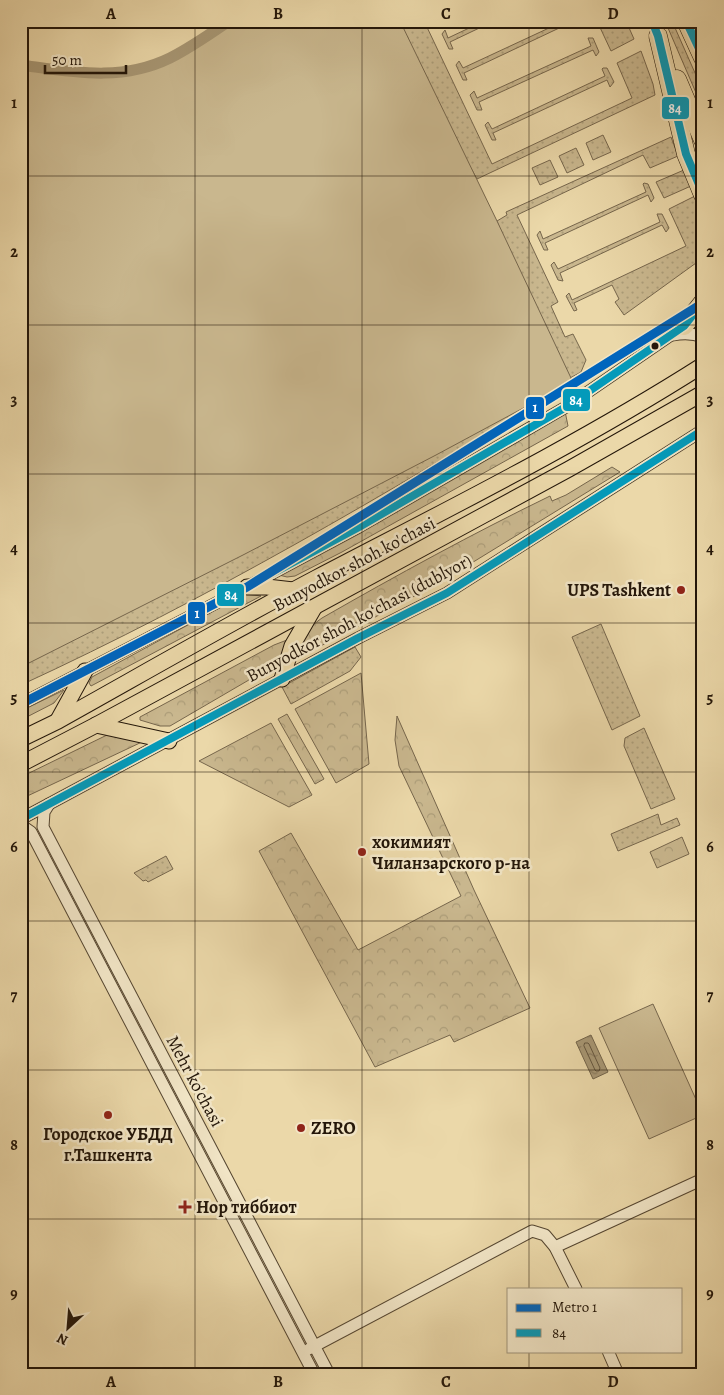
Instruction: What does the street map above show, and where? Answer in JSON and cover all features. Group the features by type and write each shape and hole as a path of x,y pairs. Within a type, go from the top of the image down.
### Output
{"highway":[{"path":"686,21 703,58"},
{"path":"655,28 703,140"},
{"path":"655,28 686,154 703,195"},
{"path":"684,326 703,302"}],"main road":[{"name":"Bunyodkor shoh ko'chasi","path":"21,739 58,721 293,590 560,450 703,365"},
{"name":"Bunyodkor shoh ko'chasi","path":"21,764 569,469 697,396"},
{"path":"247,588 267,587 293,590"},
{"path":"282,679 292,646 314,607"},
{"path":"58,721 85,671"},
{"path":"96,725 169,741"}],"street":[{"path":"21,704 247,588 359,527 566,407 703,313"},
{"path":"668,336 684,333 703,337"},
{"name":"Bunyodkor shoh koʻchasi (dublyor)","path":"21,819 358,638 448,593 703,430"},
{"path":"31,832 42,827 44,812 49,804"},
{"name":"Mehr ko'chasi","path":"21,825 31,832 314,1374"},
{"name":"Mehr ko'chasi","path":"42,827 329,1374"},
{"path":"195,1146 207,1140"},
{"path":"205,1165 216,1159"},
{"path":"555,1247 703,1178"},
{"path":"297,1342 311,1341 532,1231 544,1235 555,1247 576,1288"},
{"path":"302,1352 311,1341"},
{"path":"608,1352 618,1374"}],"green space":[{"path":"229,21 400,21 571,378 568,384 436,455 21,667 21,65 97,73 133,70 170,58"},
{"path":"409,21 428,21 425,23 492,164 632,98 617,63 641,51 655,95 477,179 392,29"},
{"path":"484,21 494,21 450,42 453,49 449,49 442,34 445,30 448,38"},
{"path":"564,21 574,21 464,73 467,80 463,80 456,65 459,61 463,68"},
{"path":"597,21 626,21 634,39 611,51"},
{"path":"665,21 672,21 703,91 703,109"},
{"path":"588,38 593,38 599,52 596,56 593,50 479,102 482,110 477,110 470,95 474,91 477,98 591,46"},
{"path":"603,68 607,68 614,82 610,87 607,80 493,133 496,140 492,140 485,125 488,122 492,129 605,76"},
{"path":"603,135 611,152 593,160 586,143"},
{"path":"671,137 678,156 650,168 643,155 517,215 558,302 551,306 565,337 573,334 586,360 581,372 559,384 497,221 507,215 506,212"},
{"path":"576,148 584,165 567,173 559,156"},
{"path":"550,160 558,177 540,185 532,168"},
{"path":"684,170 691,186 664,198 656,182"},
{"path":"644,183 648,184 654,198 651,202 648,195 545,243 548,250 544,250 537,235 540,231 543,239 646,192"},
{"path":"695,196 703,221 703,256 696,263 624,315 615,302 619,299 612,285 574,303 577,310 574,311 566,296 569,293 572,300 686,246 669,209"},
{"path":"657,214 662,214 669,228 666,232 662,225 560,273 563,281 558,280 551,265 554,262 558,269 660,222"},
{"path":"560,388 362,506 228,581 91,652 21,685 21,637"},
{"path":"565,411 568,426 342,552 295,576 279,575"},
{"path":"612,467 620,472 439,583 297,657 306,634 322,618 463,540 550,496 552,501 566,495"},
{"path":"245,594 261,596 91,686 89,683 92,677"},
{"path":"601,624 640,716 612,730 572,637"},
{"path":"287,640 278,663 170,726 160,726 140,720 140,717 274,645"},
{"path":"355,647 361,657 350,671 291,704 282,687"},
{"path":"361,673 369,764 336,783 295,709"},
{"path":"64,690 54,703 21,720 21,711"},
{"path":"287,714 324,779 315,784 278,719"},
{"path":"397,716 474,890 530,1008 454,1042 450,1035 375,1067 259,851 291,833 358,950 461,896 399,766 395,740"},
{"path":"271,723 312,795 289,807 199,761"},
{"path":"644,728 675,799 651,809 624,746 625,738"},
{"path":"107,735 144,741 21,799 21,777"},
{"path":"658,814 661,825 677,818 680,825 618,851 611,834"},
{"path":"682,837 689,854 657,868 650,852"},
{"path":"166,856 173,869 148,882 146,880 143,881 134,873"},
{"path":"653,1004 703,1115 649,1139 599,1028"}],"water":[{"path":"591,1035 608,1072 593,1079 576,1042"}],"waterway":[{"path":"21,65 97,73 133,70 170,58 229,21"}],"metro line":[{"name":"1","path":"21,704 247,587 703,303"}],"transit line":[{"name":"84","path":"652,21 658,36 686,154 703,194"},
{"name":"84","path":"686,21 703,57"},
{"name":"84","path":"21,704 359,527 566,407 684,326 703,302"},
{"name":"84","path":"21,819 358,638 447,593 703,430"}],"place":[{"name":"UPS Tashkent","path":"681,590"},
{"name":"хокимият Чиланзарского р-на","path":"362,852"},
{"name":"Городское УБДД г.Ташкента","path":"108,1115"},
{"name":"ZERO","path":"301,1128"},
{"name":"Нор тиббиот","path":"185,1207"}]}
